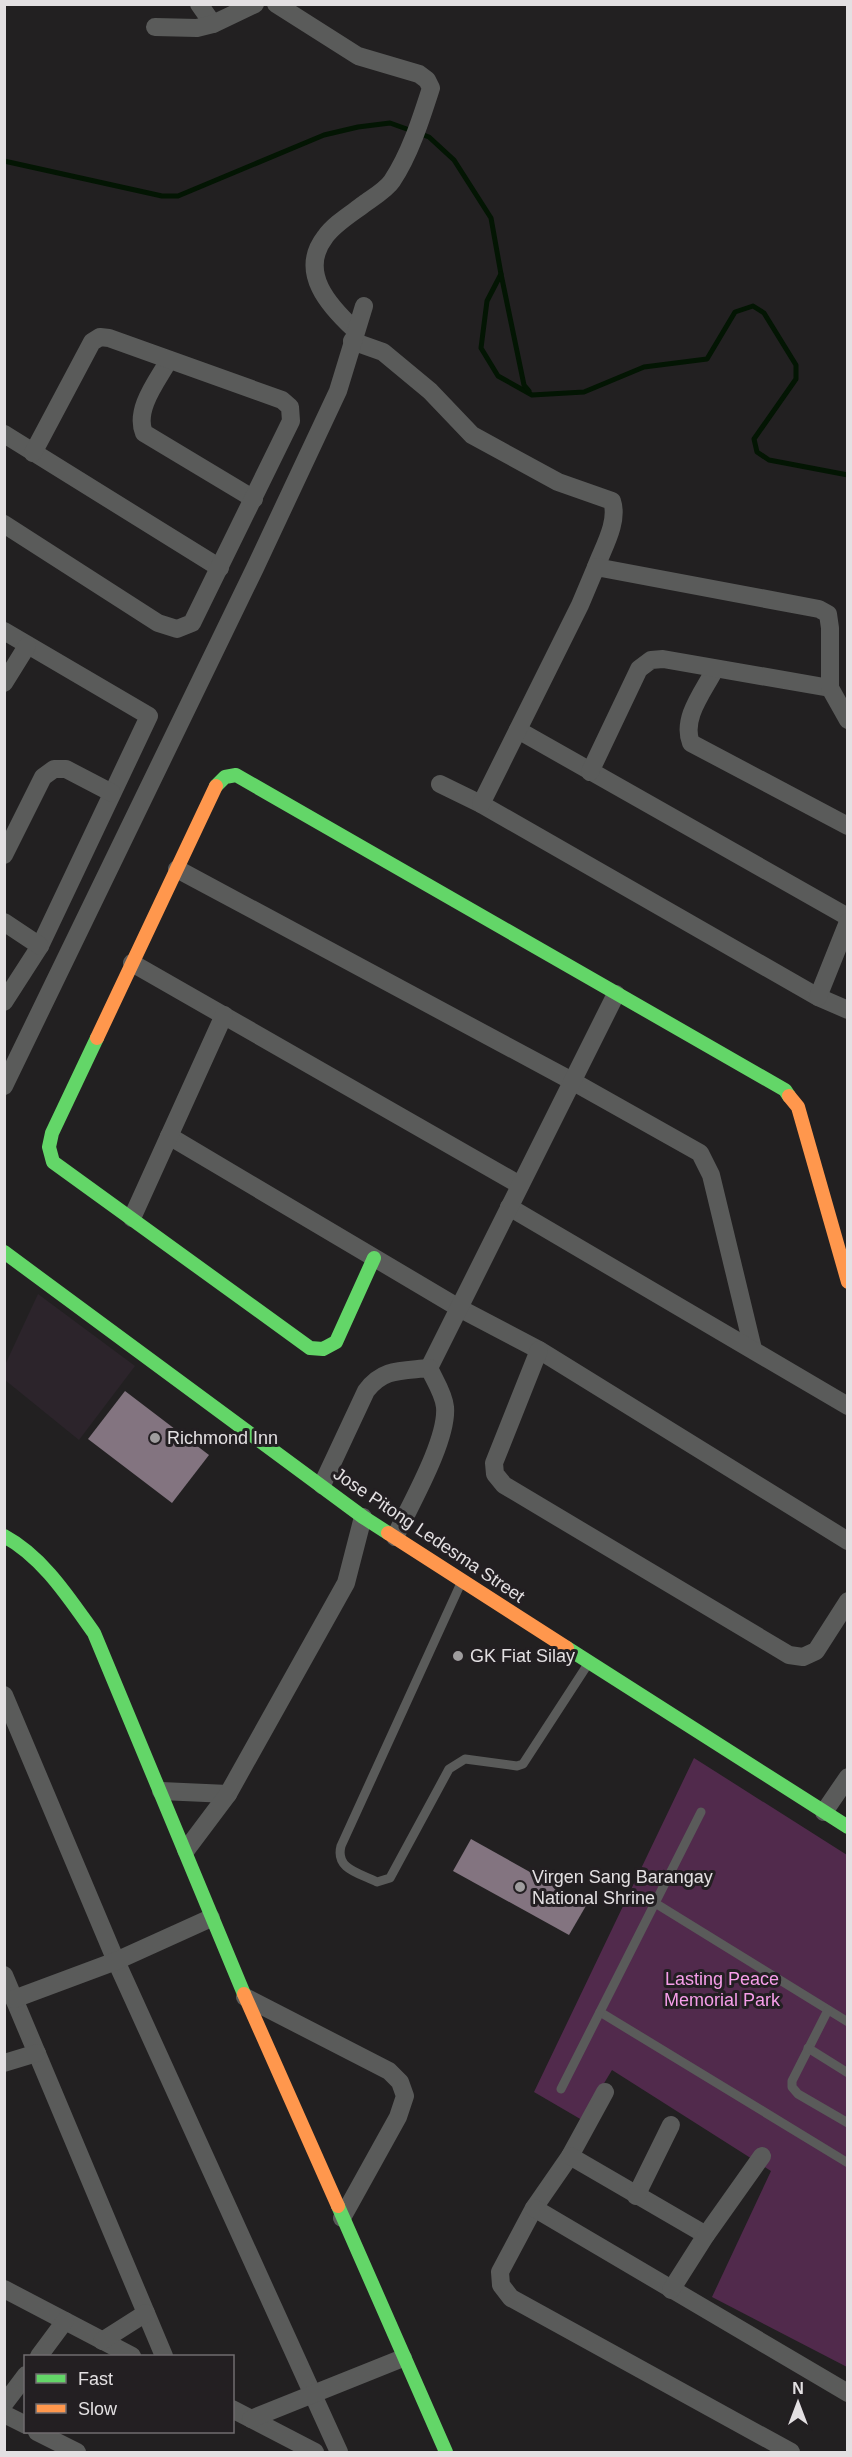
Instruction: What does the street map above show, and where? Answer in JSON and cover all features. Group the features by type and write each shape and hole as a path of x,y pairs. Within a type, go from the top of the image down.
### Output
{"street":[{"path":"199,4 213,24"},
{"path":"155,27 197,28 213,24 255,4"},
{"path":"276,4 358,56 419,74 427,80 431,88 421,121 391,183 326,235 316,253 314,273 324,296 354,336 383,352 430,391 472,435 558,482 612,501 615,509 614,520 580,605 481,804"},
{"path":"4,1086 255,568 338,391 364,306"},
{"path":"4,524 158,623 177,629 192,623 291,421 290,407 282,400 109,338 100,337 92,342 33,453"},
{"path":"169,360 142,412 141,425 144,433 254,499"},
{"path":"4,434 220,568"},
{"path":"596,567 819,609 828,614 830,688 848,720"},
{"path":"4,631 176,731"},
{"path":"4,683 27,646"},
{"path":"590,772 639,669 651,660 663,659 830,688"},
{"path":"715,669 688,722 687,732 691,743 848,826"},
{"path":"4,1002 40,946 149,716"},
{"path":"518,730 848,917"},
{"path":"4,855 44,777 54,769 66,769 112,793"},
{"path":"374,1258 336,1342 323,1349 310,1348 53,1162 49,1147 52,1133 217,784 225,777 236,774 785,1090 798,1107 848,1282"},
{"path":"440,784 481,804 818,997 848,1010"},
{"path":"177,868 572,1081 700,1153 711,1175 753,1349"},
{"path":"818,997 848,921"},
{"path":"4,922 40,946"},
{"path":"132,963 520,1185"},
{"path":"395,1537 438,1444 444,1424 445,1405 429,1368 616,994"},
{"path":"132,1218 224,1015"},
{"path":"169,1136 459,1308 539,1350 848,1541"},
{"path":"509,1207 848,1406"},
{"name":"Jose Pitong Ledesma Street","path":"4,1252 363,1517 848,1827"},
{"path":"539,1350 494,1463 495,1474 504,1485 789,1655 803,1657 816,1651 848,1601"},
{"path":"322,1485 366,1391 373,1381 385,1373 429,1368"},
{"path":"186,1850 228,1794 346,1582 363,1517"},
{"path":"4,1536 15,1542 57,1581 94,1633 186,1850 211,1918 446,2452"},
{"path":"4,1695 116,1961 339,2452"},
{"path":"824,1812 848,1777"},
{"path":"161,1791 228,1794"},
{"path":"14,1999 116,1961 211,1918"},
{"path":"4,1975 164,2355"},
{"path":"245,1997 389,2071 400,2082 405,2096 398,2117 342,2218"},
{"path":"4,2063 37,2053"},
{"path":"605,2092 570,2156 534,2208 500,2272 501,2285 511,2298 791,2452"},
{"path":"636,2196 671,2125"},
{"path":"570,2156 706,2235"},
{"path":"671,2290 706,2235 762,2156"},
{"path":"534,2208 848,2393"},
{"path":"4,2289 130,2355"},
{"path":"102,2341 146,2313"},
{"path":"40,2355 65,2321"},
{"path":"251,2419 403,2358"},
{"path":"4,2404 24,2378"},
{"path":"234,2410 315,2452"},
{"path":"4,2414 24,2424"},
{"path":"39,2433 77,2452"}],"lane":[{"path":"462,1581 341,1846 339,1856 343,1865 377,1882 390,1878 449,1769 465,1759 517,1766 523,1764 590,1662"},
{"path":"561,2089 701,1812"},
{"path":"655,1903 848,2022"},
{"path":"828,2010 792,2081 792,2087 798,2094 848,2123"},
{"path":"600,2012 844,2161 848,2148"},
{"path":"808,2048 848,2073"}],"shaded area":[{"path":"38,1294 135,1366 79,1440 5,1380 5,1365"}],"green space":[{"name":"Lasting Peace Memorial Park","path":"694,1758 847,1855 847,2367 712,2297 771,2171 612,2070 582,2120 534,2092"}],"building":[{"path":"125,1391 209,1455 172,1503 88,1439"},
{"name":"Virgen Sang Barangay National Shrine","path":"471,1839 587,1904 569,1935 453,1871"}],"waterway":[{"path":"4,161 162,196 178,196 324,135 358,127 390,123 429,137 454,160 491,218 501,274 487,301 481,348 498,376 532,395 584,392 644,367 707,359 735,312 753,306 764,313 796,365 796,379 754,439 757,452 769,460 848,475"},
{"path":"501,274 524,385 529,391"}],"traffic: fast":[{"path":"216,786 225,777 236,775 785,1090 789,1096"},
{"path":"97,1038 52,1133 49,1147 53,1162 310,1348 323,1349 336,1342 374,1258"},
{"path":"4,1252 363,1517 388,1533"},
{"path":"4,1536 31,1555 43,1567 65,1592 94,1633 244,1994"},
{"path":"567,1648 848,1827"},
{"path":"338,2206 446,2452"}],"traffic: slow":[{"path":"97,1038 216,786"},
{"path":"789,1096 798,1107 848,1282"},
{"path":"388,1533 567,1648"},
{"path":"244,1994 338,2206"}],"place":[{"name":"Richmond Inn","path":"155,1438"},
{"name":"GK Fiat Silay","path":"458,1656"},
{"name":"Virgen Sang Barangay National Shrine","path":"520,1887"}]}
